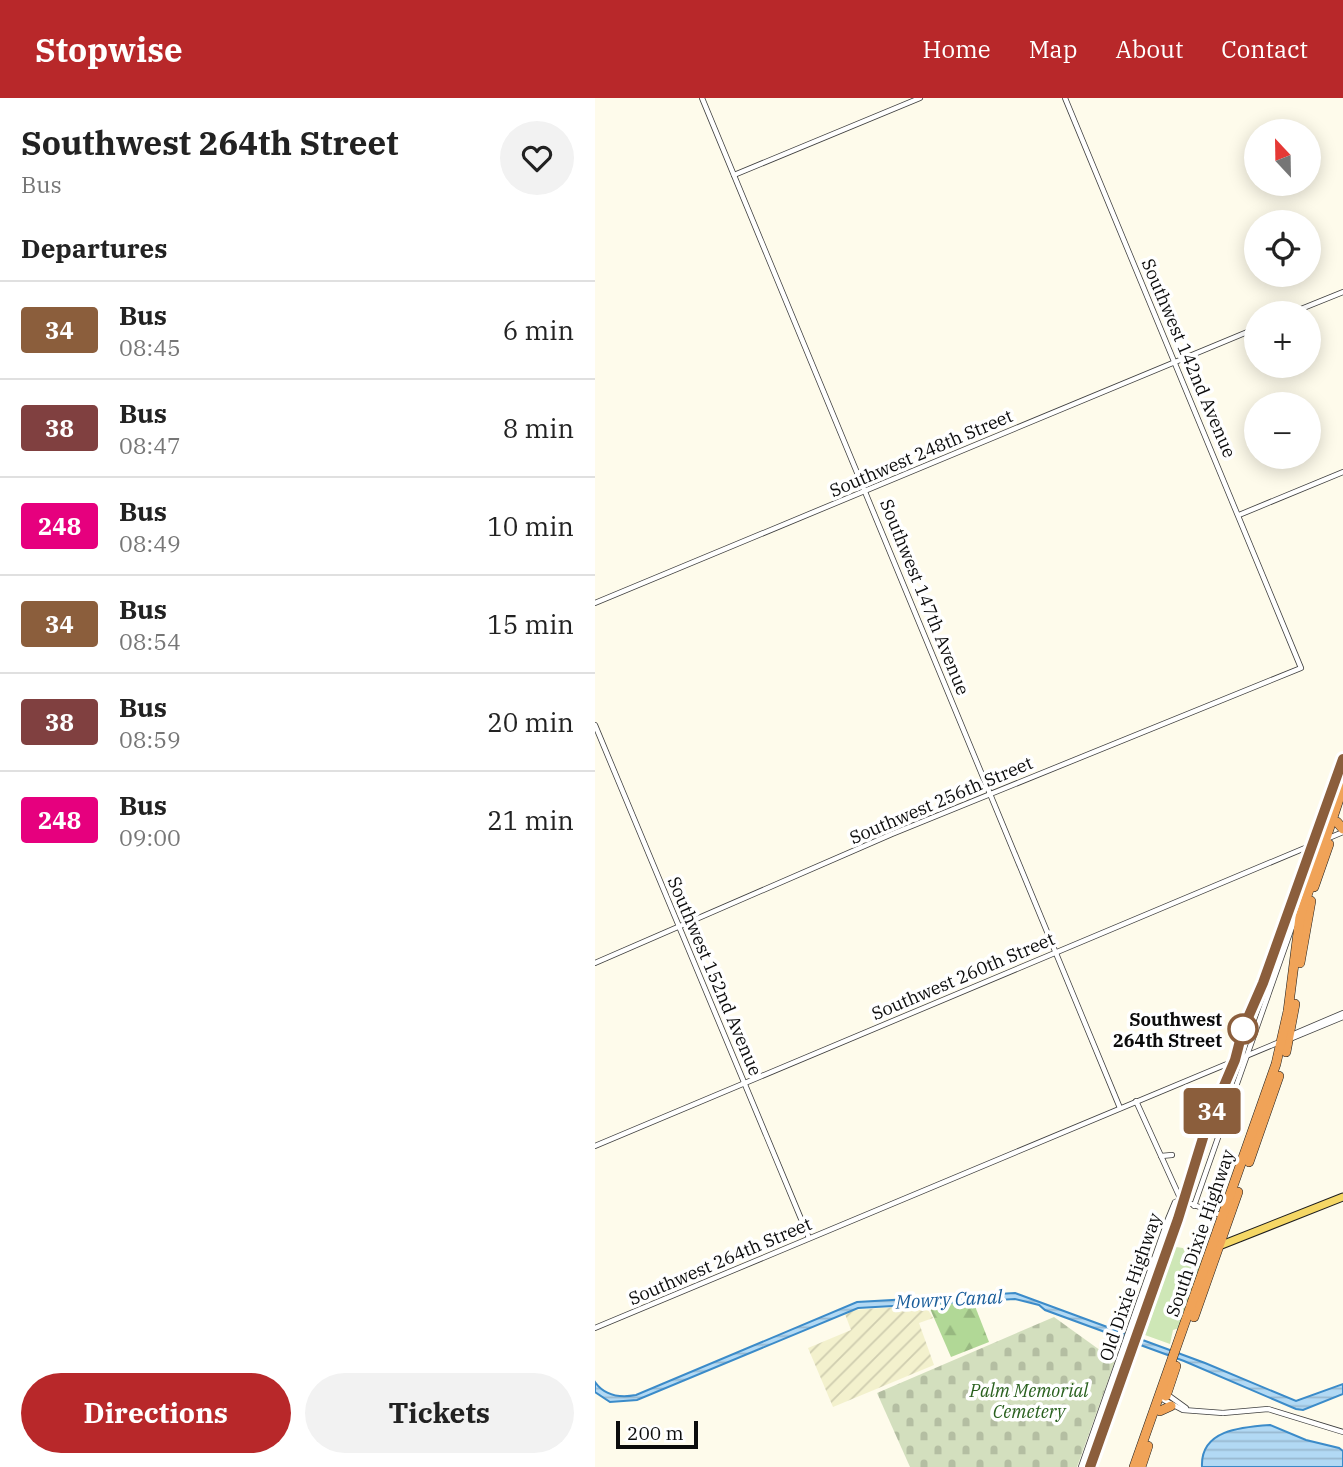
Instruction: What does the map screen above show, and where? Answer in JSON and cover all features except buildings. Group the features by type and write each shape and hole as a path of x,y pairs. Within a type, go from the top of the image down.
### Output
{"highway":[{"path":"1300,919 1343,787"},
{"path":"1328,838 1341,828 1343,805"},
{"name":"South Dixie Highway","path":"1176,1357 1206,1284 1287,1038 1300,919 1317,847 1328,838"},
{"name":"South Dixie Highway","path":"1176,1357 1223,1216 1254,1140 1263,1104 1287,1038"},
{"path":"1206,1284 1212,1259 1210,1254 1219,1246 1223,1216"},
{"path":"1187,1335 1191,1308"},
{"path":"1137,1466 1166,1398 1176,1357"},
{"path":"1151,1438 1166,1398"},
{"path":"1137,1466 1166,1398"}],"main road":[{"path":"1219,1246 1343,1197"}],"street":[{"name":"Southwest 147th Avenue","path":"702,98 1120,1108"},
{"path":"734,175 921,98"},
{"name":"Southwest 142nd Avenue","path":"1065,98 1301,668"},
{"path":"1321,301 1343,292"},
{"name":"Southwest 248th Street","path":"595,603 1244,333"},
{"path":"1239,515 1343,472"},
{"name":"Southwest 256th Street","path":"595,963 991,794 1301,668"},
{"name":"Southwest 152nd Avenue","path":"595,725 810,1238"},
{"name":"Southwest 260th Street","path":"595,1146 1056,952 1317,847"},
{"path":"1194,1206 1247,1055 1300,919"},
{"name":"Southwest 264th Street","path":"595,1328 1343,1015"},
{"path":"1267,1047 1280,1053"},
{"path":"1136,1101 1181,1200 1223,1216"},
{"path":"1161,1156 1172,1155"},
{"name":"Old Dixie Highway","path":"1081,1467 1174,1205 1181,1200"},
{"path":"1166,1398 1187,1408 1223,1413 1271,1409 1343,1432"},
{"path":"1166,1398 1187,1408"}],"shaded area":[{"path":"925,1305 933,1318 919,1323 934,1365 833,1407 808,1348 851,1330 845,1314 854,1310"}],"green space":[{"path":"1176,1247 1183,1248 1187,1257 1202,1263 1179,1328 1173,1330 1170,1344 1145,1335"},
{"path":"973,1301 989,1342 951,1357 928,1304"},
{"name":"Palm Memorial Cemetery","path":"1054,1317 1115,1361 1077,1467 910,1467 877,1393"}],"water":[{"name":"Mowry Canal","path":"1015,1293 1205,1363 1296,1401 1343,1384 1343,1394 1303,1410 1296,1409 1184,1361 1045,1310 1039,1305 1015,1299 858,1308 637,1400 610,1402 595,1392 595,1382 613,1395 636,1395 857,1302"},
{"path":"1270,1425 1306,1440 1339,1448 1343,1451 1343,1467 1202,1467 1203,1455 1215,1438 1235,1429"}],"bus line":[{"name":"34","path":"1090,1467 1178,1219 1206,1128 1235,1060 1243,1029 1263,983 1343,759"}],"place":[{"name":"Southwest 264th Street","path":"1243,1029"}]}
